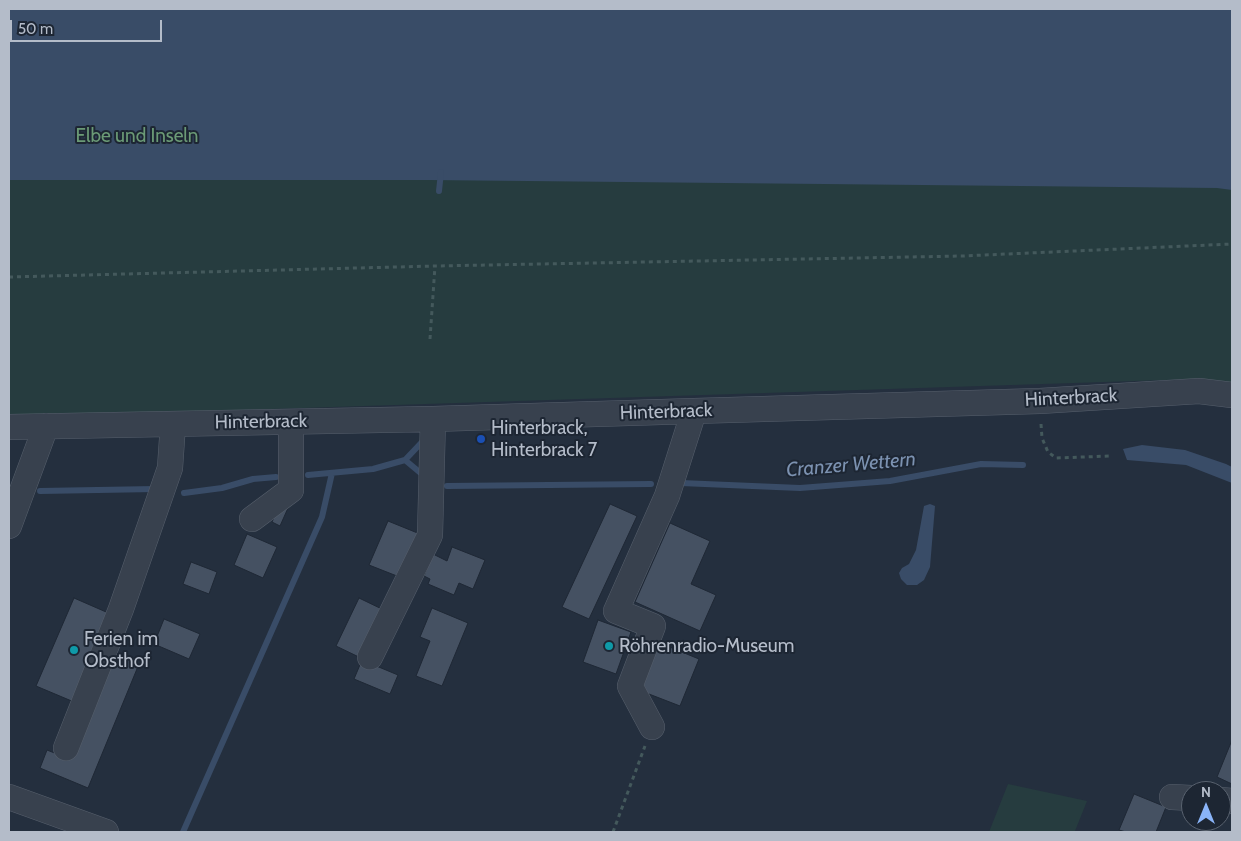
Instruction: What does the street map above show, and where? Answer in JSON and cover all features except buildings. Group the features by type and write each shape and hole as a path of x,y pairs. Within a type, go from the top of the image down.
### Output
{"street":[{"name":"Hinterbrack","path":"9,427 433,419 1040,400 1199,391 1232,396"},
{"path":"652,727 630,686 653,626 616,611 667,496 694,411"},
{"path":"370,657 430,535 433,419"},
{"path":"252,519 291,490 291,422"},
{"path":"66,748 121,609 170,468 173,424"},
{"path":"9,526 46,426"},
{"path":"9,797 106,832"}],"path":[{"path":"9,277 435,266 962,256 1232,244"},
{"path":"430,339 435,266"},
{"path":"1040,400 1042,438 1048,452 1056,458 1110,456"},
{"path":"613,832 652,727"}],"green space":[{"name":"Elbe und Inseln","path":"9,9 1232,9 1232,383 1197,379 179,412 9,415"},
{"path":"1008,784 1087,801 1075,831 1078,832 989,832"}],"water":[{"name":"Elbe und Inseln","path":"9,9 1232,9 1232,190 1217,188 428,180 9,180"},
{"path":"1142,445 1185,450 1226,464 1232,467 1232,483 1186,465 1127,460 1123,449"},
{"path":"930,504 935,506 930,567 924,580 917,585 907,585 901,579 899,573 902,568 909,564 916,550 924,506"}],"waterway":[{"path":"439,191 441,172"},
{"path":"308,475 373,469 405,460 423,441"},
{"name":"Cranzer Wettern","path":"405,460 423,475"},
{"name":"Cranzer Wettern","path":"681,483 800,488 890,481 981,464 1023,465"},
{"path":"183,832 322,517 332,473"},
{"path":"184,493 222,488 253,479 276,477"},
{"name":"Cranzer Wettern","path":"447,486 651,484"},
{"path":"40,491 155,489"}],"place":[{"name":"Hinterbrack, Hinterbrack 7","path":"481,439"},
{"name":"Röhrenradio-Museum","path":"609,646"},
{"name":"Ferien im Obsthof","path":"74,650"}]}
